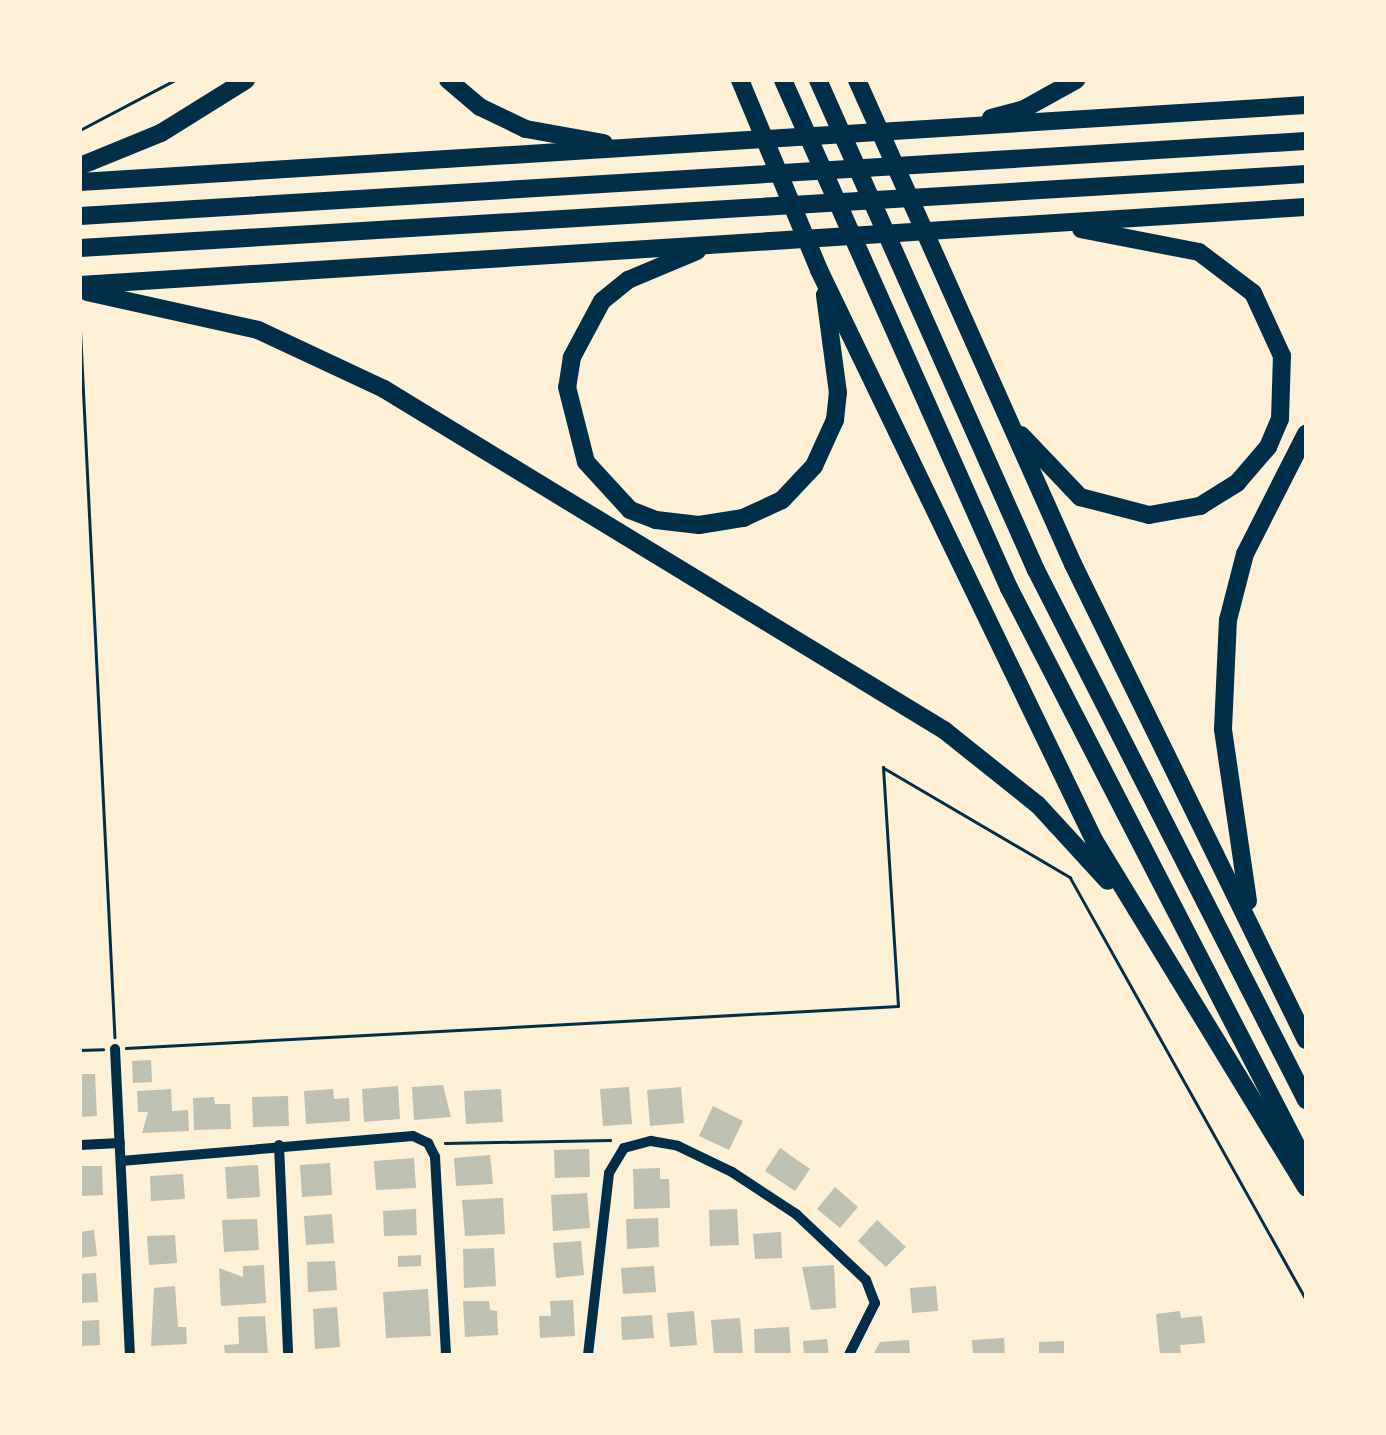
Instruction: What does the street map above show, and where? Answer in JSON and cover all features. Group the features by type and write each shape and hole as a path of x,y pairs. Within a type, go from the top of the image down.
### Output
{"highway":[{"path":"80,166 161,133 246,80"},
{"path":"448,80 480,107 526,128 639,148"},
{"path":"740,80 819,270 1125,900 1306,1187"},
{"path":"783,80 1008,588 1306,1164"},
{"path":"818,80 1036,570 1306,1100"},
{"path":"967,128 1024,110 1076,80"},
{"path":"862,90 1002,410 1306,1040"},
{"path":"80,182 1306,105"},
{"path":"80,216 1306,141"},
{"path":"80,248 1306,174"},
{"path":"80,288 1306,207"},
{"path":"1002,410 1080,497 1149,515 1200,506 1237,484 1268,448 1280,419 1282,356 1272,326 1253,293 1228,270 1199,252 1150,239 1046,224"},
{"path":"706,246 628,280 602,301 572,357 570,416 586,462 630,510 656,520 699,525 742,518 782,500 814,466 838,393 819,270"},
{"path":"80,288 258,330 384,388 944,730 1038,804 1125,900"},
{"path":"1251,922 1223,729 1228,620 1246,554 1306,434"}],"street":[{"path":"116,1049 130,1355"},
{"path":"120,1162 413,1136 428,1144 435,1157 446,1355"},
{"path":"588,1355 609,1173 624,1148 651,1141 678,1146 796,1214 866,1280 876,1303 849,1355"},
{"path":"80,1145 120,1144"},
{"path":"279,1145 288,1355"}],"path":[{"path":"80,130 175,80"},
{"path":"80,320 116,1049"},
{"path":"80,1050 898,1006 883,767 1070,876 1306,1299"},
{"path":"428,1144 602,1135 624,1148"}],"building":[{"path":"151,1060 152,1082 133,1083 132,1061"},
{"path":"80,1074 95,1074 97,1116 80,1117"},
{"path":"443,1085 451,1117 414,1120 412,1087"},
{"path":"398,1086 400,1119 364,1122 362,1089"},
{"path":"629,1087 632,1124 603,1126 600,1089"},
{"path":"681,1087 684,1123 650,1126 647,1090"},
{"path":"171,1089 172,1111 188,1110 189,1131 142,1133 148,1112 138,1112 137,1091"},
{"path":"333,1089 334,1099 349,1098 350,1121 306,1124 304,1091"},
{"path":"501,1089 503,1122 466,1124 464,1091"},
{"path":"288,1096 289,1126 253,1127 252,1097"},
{"path":"214,1097 215,1104 230,1104 231,1129 194,1130 193,1098"},
{"path":"713,1106 743,1121 729,1150 699,1136"},
{"path":"780,1148 810,1169 795,1191 765,1171"},
{"path":"589,1149 590,1177 555,1178 554,1150"},
{"path":"490,1155 493,1184 456,1186 454,1158"},
{"path":"414,1158 416,1188 376,1190 374,1161"},
{"path":"330,1163 332,1195 302,1197 300,1165"},
{"path":"258,1165 260,1197 227,1199 225,1167"},
{"path":"80,1166 102,1166 103,1195 80,1196"},
{"path":"660,1168 660,1179 669,1179 670,1208 634,1209 633,1169"},
{"path":"183,1174 185,1199 151,1201 150,1176"},
{"path":"835,1187 858,1207 840,1228 817,1209"},
{"path":"587,1193 590,1228 553,1231 551,1195"},
{"path":"503,1198 505,1234 465,1236 462,1200"},
{"path":"416,1209 417,1235 384,1236 383,1211"},
{"path":"737,1209 739,1245 710,1246 709,1210"},
{"path":"332,1214 334,1243 306,1245 304,1216"},
{"path":"658,1218 659,1247 627,1249 626,1219"},
{"path":"257,1219 259,1250 224,1252 222,1220"},
{"path":"877,1220 906,1247 886,1267 858,1241"},
{"path":"94,1230 97,1256 80,1258 80,1232"},
{"path":"781,1232 782,1258 755,1259 753,1234"},
{"path":"175,1235 177,1263 149,1265 147,1236"},
{"path":"581,1241 584,1275 556,1278 553,1243"},
{"path":"494,1248 496,1286 464,1288 463,1249"},
{"path":"421,1255 421,1266 398,1267 398,1256"},
{"path":"335,1261 337,1290 308,1292 307,1262"},
{"path":"264,1265 266,1303 221,1306 219,1268 243,1277 243,1266"},
{"path":"834,1265 836,1308 811,1310 802,1267"},
{"path":"654,1266 656,1292 623,1294 621,1268"},
{"path":"96,1273 98,1302 80,1303 80,1274"},
{"path":"175,1286 178,1327 186,1327 187,1344 151,1346 154,1288"},
{"path":"936,1286 938,1311 912,1313 910,1288"},
{"path":"428,1289 431,1336 386,1338 383,1292"},
{"path":"573,1300 575,1336 540,1338 539,1316 551,1316 550,1301"},
{"path":"463,1301 489,1301 490,1310 497,1311 498,1335 465,1337"},
{"path":"337,1307 340,1347 315,1349 313,1309"},
{"path":"694,1311 697,1345 670,1347 667,1313"},
{"path":"1180,1311 1181,1318 1202,1316 1205,1343 1180,1345 1181,1355 1160,1355 1156,1314"},
{"path":"652,1315 654,1338 622,1340 621,1317"},
{"path":"265,1316 268,1355 225,1355 224,1345 239,1344 238,1317"},
{"path":"740,1318 743,1355 714,1355 711,1320"},
{"path":"99,1320 100,1345 80,1346 80,1321"},
{"path":"789,1327 791,1355 755,1355 754,1329"},
{"path":"1004,1338 1005,1355 973,1355 972,1340"},
{"path":"827,1339 829,1355 804,1355 803,1341"},
{"path":"909,1340 910,1355 873,1355 880,1342"},
{"path":"1064,1341 1064,1355 1039,1355 1039,1342"}]}
